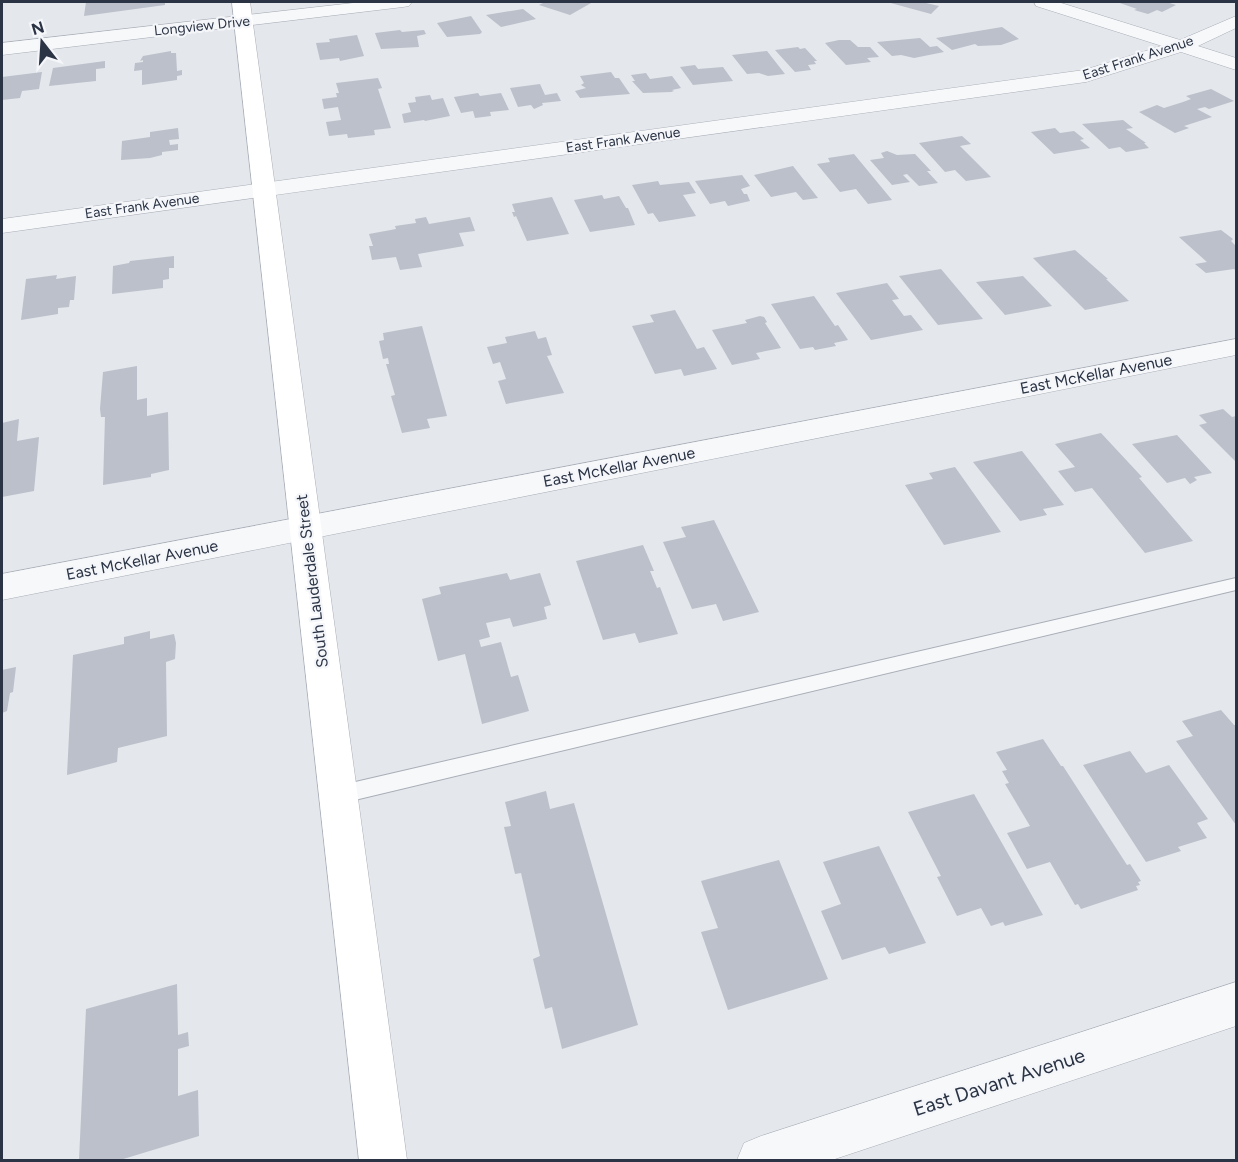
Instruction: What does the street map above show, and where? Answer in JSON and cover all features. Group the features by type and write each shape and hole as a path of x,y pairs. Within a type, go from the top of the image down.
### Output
{"street":[{"name":"Longview Drive","path":"2,49 243,11 403,2"},
{"path":"1042,2 1236,64"},
{"name":"South Lauderdale Street","path":"243,11 383,1161"},
{"name":"East Frank Avenue","path":"2,226 1086,76 1182,46 1236,21"},
{"name":"East McKellar Avenue","path":"2,587 1236,347"},
{"name":"East Davant Avenue","path":"761,1161 1236,1004"}],"lane":[{"path":"338,795 1236,584"}],"building":[{"path":"86,2 165,2 165,5 84,16"},
{"path":"539,2 591,3 570,15 539,5 543,3"},
{"path":"887,2 927,2 939,6 931,14"},
{"path":"1117,2 1166,2 1176,5 1162,12 1157,10 1148,14"},
{"path":"523,9 536,19 501,27 486,15"},
{"path":"471,16 482,32 480,34 447,37 437,23"},
{"path":"1002,27 1019,39 1001,45 978,46 975,44 952,50 936,38"},
{"path":"400,30 402,32 424,30 426,34 417,36 419,47 381,49 375,33"},
{"path":"357,35 364,56 340,61 339,58 320,60 316,43"},
{"path":"920,38 930,47 937,46 944,52 914,58 901,55 892,56 877,42"},
{"path":"850,40 858,47 870,47 879,57 867,58 871,62 846,65 825,43"},
{"path":"805,48 817,61 814,61 816,64 808,65 811,70 795,72 775,50"},
{"path":"171,51 171,53 176,53 177,71 182,70 182,75 177,76 177,80 142,85 142,70 134,71 135,63 143,62 143,60 140,61 143,56"},
{"path":"767,51 785,74 768,76 759,73 747,74 732,55"},
{"path":"105,61 105,68 96,69 96,81 49,86 53,68"},
{"path":"695,65 698,69 723,67 733,81 693,85 680,67"},
{"path":"42,72 39,89 22,91 20,98 2,100 2,77"},
{"path":"611,72 615,78 619,78 630,94 580,98 575,91 586,88 581,85 584,83 580,76"},
{"path":"646,73 650,79 672,76 681,88 671,92 643,93 632,81 635,81 631,75"},
{"path":"378,78 382,88 378,89 391,128 374,130 375,135 348,138 347,134 329,136 326,122 341,120 338,107 324,109 322,99 337,97 336,93 339,93 336,83"},
{"path":"540,84 545,95 557,93 561,101 542,103 543,105 534,109 531,105 518,107 510,88"},
{"path":"1211,89 1234,101 1209,109 1205,107 1197,109 1212,117 1184,126 1189,128 1175,133 1139,112 1157,105 1164,108 1183,102 1191,99 1186,96"},
{"path":"478,93 480,96 501,93 509,110 490,112 491,116 475,118 473,111 461,113 454,97"},
{"path":"430,95 432,100 443,98 450,116 404,123 402,114 411,112 408,103 416,102 415,97"},
{"path":"1123,120 1133,128 1126,129 1146,143 1144,143 1149,148 1126,152 1120,147 1109,149 1082,124"},
{"path":"178,128 179,139 169,140 170,145 178,144 178,150 162,152 162,155 150,158 121,160 122,141 150,137 150,132"},
{"path":"1055,128 1060,133 1074,131 1090,148 1054,154 1031,132"},
{"path":"962,136 971,144 960,146 991,177 966,181 955,170 945,172 919,143"},
{"path":"887,151 897,155 915,154 931,171 927,171 938,183 919,186 907,174 903,175 910,182 892,185 870,160 884,158 881,153"},
{"path":"854,154 892,200 868,204 856,189 840,192 817,164 830,162 828,158"},
{"path":"793,166 818,198 803,200 796,192 771,197 754,175"},
{"path":"742,175 750,186 741,189 750,201 728,206 725,201 710,204 695,181"},
{"path":"658,181 660,185 689,182 696,193 683,195 696,216 659,222 653,213 648,214 632,185"},
{"path":"602,195 604,199 619,196 628,208 635,225 590,232 574,200"},
{"path":"552,197 569,234 527,241 516,216 514,217 512,204"},
{"path":"426,217 429,224 470,217 475,231 459,233 464,246 418,254 422,267 400,270 396,257 372,260 369,246 373,246 369,234 396,229 395,226 416,223 415,219"},
{"path":"1221,230 1233,239 1231,241 1236,246 1236,271 1234,269 1206,273 1195,264 1207,262 1179,237"},
{"path":"1075,250 1129,301 1085,310 1033,258"},
{"path":"174,256 174,268 169,268 169,279 163,280 163,288 112,294 113,266 130,261"},
{"path":"941,269 983,319 938,325 899,276"},
{"path":"57,275 56,279 76,276 74,300 70,300 69,307 58,308 58,314 21,320 26,279"},
{"path":"1023,276 1052,306 1005,315 976,282"},
{"path":"887,283 899,299 892,300 904,316 911,315 923,330 871,340 836,293"},
{"path":"814,296 848,340 834,343 836,346 815,350 813,347 800,349 771,304"},
{"path":"675,310 697,349 704,347 717,369 684,376 681,369 655,374 632,326 654,322 650,315"},
{"path":"764,317 767,322 765,323 781,348 756,353 760,359 732,365 712,330 747,323 745,320"},
{"path":"422,326 447,416 427,419 430,428 402,433 391,396 395,395 386,364 389,364 388,358 383,359 379,341 384,340 383,333"},
{"path":"535,331 538,339 546,337 552,355 547,356 564,393 506,404 498,381 506,379 500,362 493,364 487,347 507,343 505,337"},
{"path":"137,366 137,400 147,398 147,416 168,412 169,470 151,474 151,477 103,485 105,417 101,417 100,409 103,372"},
{"path":"1223,409 1232,417 1236,416 1235,461 1199,425 1207,423 1199,415"},
{"path":"19,419 17,441 39,437 34,491 2,497 2,423"},
{"path":"1101,433 1142,477 1139,478 1193,541 1145,553 1092,488 1075,492 1058,471 1075,467 1055,444"},
{"path":"1177,435 1212,473 1194,477 1197,480 1190,484 1185,478 1167,483 1132,444"},
{"path":"1022,451 1064,505 1043,509 1047,515 1020,521 973,462"},
{"path":"955,467 1001,532 944,545 905,485 933,479 929,473"},
{"path":"714,520 759,612 723,621 716,604 692,609 663,542 686,537 681,527"},
{"path":"643,545 654,571 650,571 657,588 660,587 678,634 639,643 635,633 603,640 576,561"},
{"path":"507,573 510,580 540,573 551,605 544,607 547,619 513,627 510,618 486,623 490,637 479,640 481,647 501,642 511,677 518,675 529,711 482,724 465,654 438,661 422,599 441,594 439,587"},
{"path":"150,631 150,639 174,634 176,643 175,659 166,662 167,736 118,748 117,762 67,775 73,655 124,644 124,637"},
{"path":"16,667 13,692 10,693 7,711 2,713 2,670"},
{"path":"1221,710 1236,725 1236,825 1176,741 1193,736 1182,721"},
{"path":"1043,739 1127,865 1130,864 1141,881 1138,882 1140,885 1136,886 1138,890 1081,909 1078,904 1075,905 1050,862 1027,869 1007,833 1030,826 1005,784 1009,783 1002,771 1007,770 996,752"},
{"path":"1130,751 1146,773 1169,765 1208,819 1197,823 1207,838 1178,847 1181,851 1146,862 1083,765"},
{"path":"546,791 550,809 574,803 638,1025 562,1049 552,1007 545,1009 533,959 540,956 521,873 515,874 504,827 511,826 505,802"},
{"path":"974,794 1043,915 1005,926 1003,922 991,926 981,908 957,916 937,877 941,876 908,812"},
{"path":"879,846 926,943 889,954 885,947 842,960 821,911 841,904 823,862"},
{"path":"779,860 828,979 728,1010 701,932 718,928 701,881"},
{"path":"177,984 178,1035 188,1032 189,1046 178,1049 178,1096 198,1090 199,1136 120,1160 79,1160 86,1009"}]}
